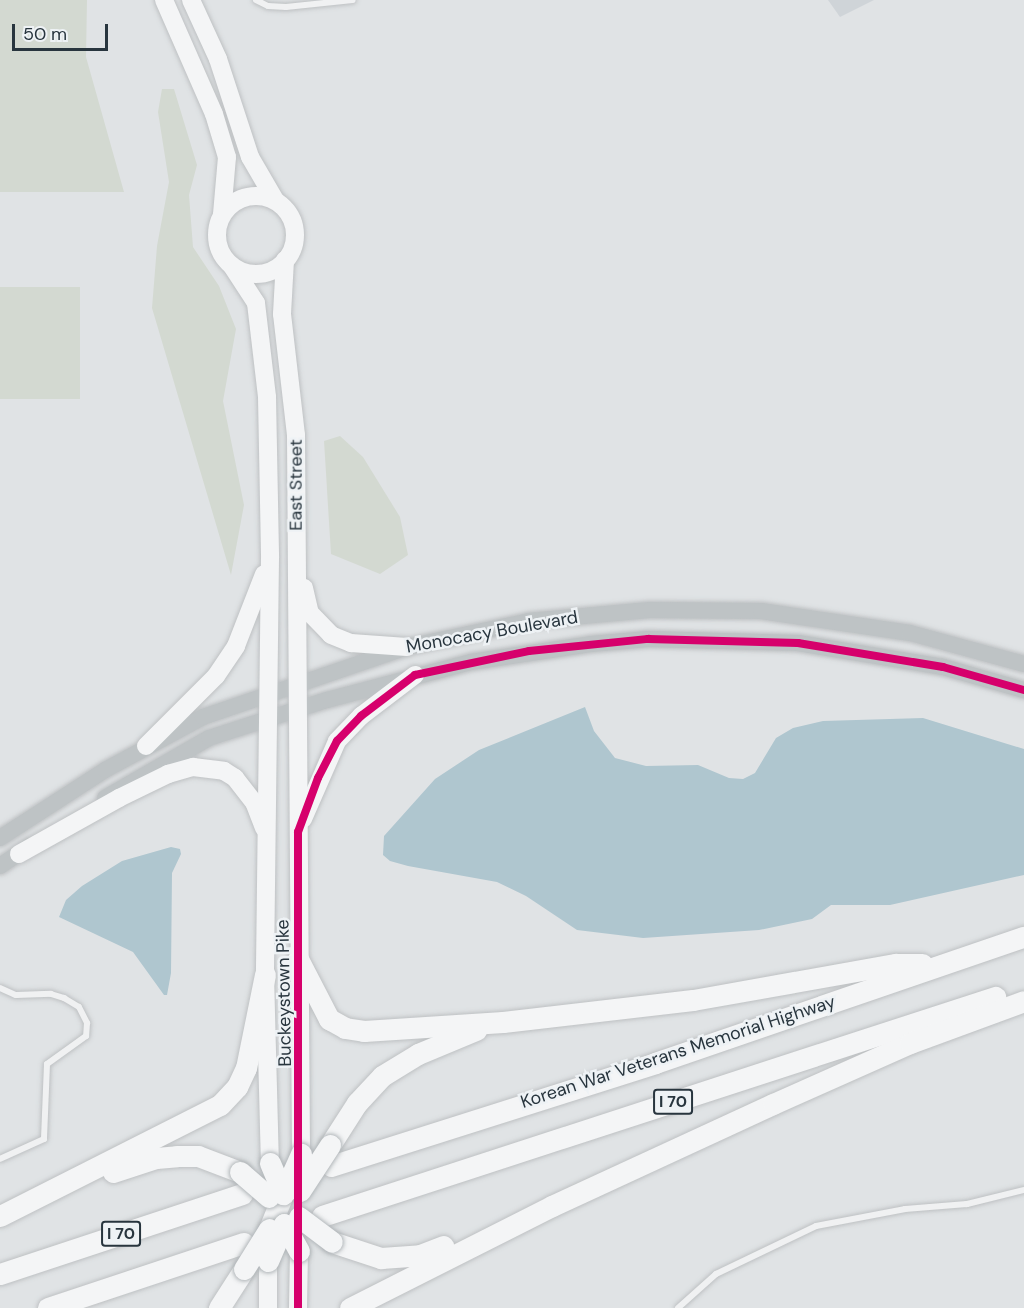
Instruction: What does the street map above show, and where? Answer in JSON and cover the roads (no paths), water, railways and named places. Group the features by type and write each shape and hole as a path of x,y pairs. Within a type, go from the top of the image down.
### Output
{"highway":[{"name":"Korean War Veterans Memorial Highway","path":"331,1155 655,1063 941,963 1024,937"},
{"path":"298,959 316,1001 329,1019 345,1028 364,1031 503,1022 693,1000 896,964 941,963"},
{"path":"0,1216 220,1105 237,1087 246,1068 265,975"},
{"name":"I 70","path":"322,1216 1024,988"},
{"path":"350,1308 363,1298 552,1206 867,1062 1024,1001"},
{"path":"219,1308 284,1209 331,1155 357,1103 382,1076 418,1054 503,1022"},
{"path":"268,1261 301,1154"},
{"path":"33,1201 156,1158 198,1156 240,1172 284,1209 332,1242 364,1255 400,1258 420,1255 552,1206"},
{"path":"270,1163 299,1251"},
{"name":"I 70","path":"0,1274 242,1194"},
{"path":"48,1308 243,1243"}],"main road":[{"path":"164,0 214,114 227,157 217,244 232,266 247,273 264,273 285,260 293,248 295,232 291,218 275,200 250,157 218,59 190,0"},
{"path":"222,214 243,197 258,195 275,200"},
{"name":"East Street","path":"285,260 282,314 296,435 298,710"},
{"name":"East Street","path":"232,266 256,303 260,321 267,397 270,558 268,692"},
{"path":"146,746 196,699 236,646 270,558"},
{"path":"296,560 310,613 331,635 351,643 407,646"},
{"name":"Monocacy Boulevard","path":"0,838 146,746 203,717 268,692 407,646 529,621 650,610 710,609 851,622 944,641 1024,664"},
{"name":"Monocacy Boulevard","path":"0,866 161,763 209,738 415,675 529,651 591,644 729,640 798,643 878,654 943,667 1024,690"},
{"path":"298,832 318,778 337,741 361,716 415,675"},
{"name":"Buckeystown Pike","path":"268,692 265,975 270,1163"},
{"name":"Buckeystown Pike","path":"298,710 301,1154"},
{"path":"19,854 139,789 193,767 224,771 235,778 254,802 268,838"},
{"path":"298,1308 299,1251"},
{"path":"268,1261 268,1308"}],"lane":[{"path":"256,0 268,6 286,7 353,0"},
{"path":"0,988 16,995 51,994 64,998 79,1007 87,1023 86,1036 47,1064 44,1139 0,1160"},
{"path":"678,1308 716,1274 816,1226 905,1209 967,1204 1024,1190"}],"water":[{"path":"585,707 594,731 615,758 646,766 698,765 729,778 743,779 755,773 776,738 793,728 823,721 923,718 1024,749 1024,875 890,905 831,905 812,919 759,930 643,938 577,930 526,896 497,882 408,866 390,861 383,855 384,836 435,779 479,750"},
{"path":"171,847 180,849 181,854 172,873 171,973 167,995 164,995 133,952 59,917 66,900 82,886 122,861"}]}
